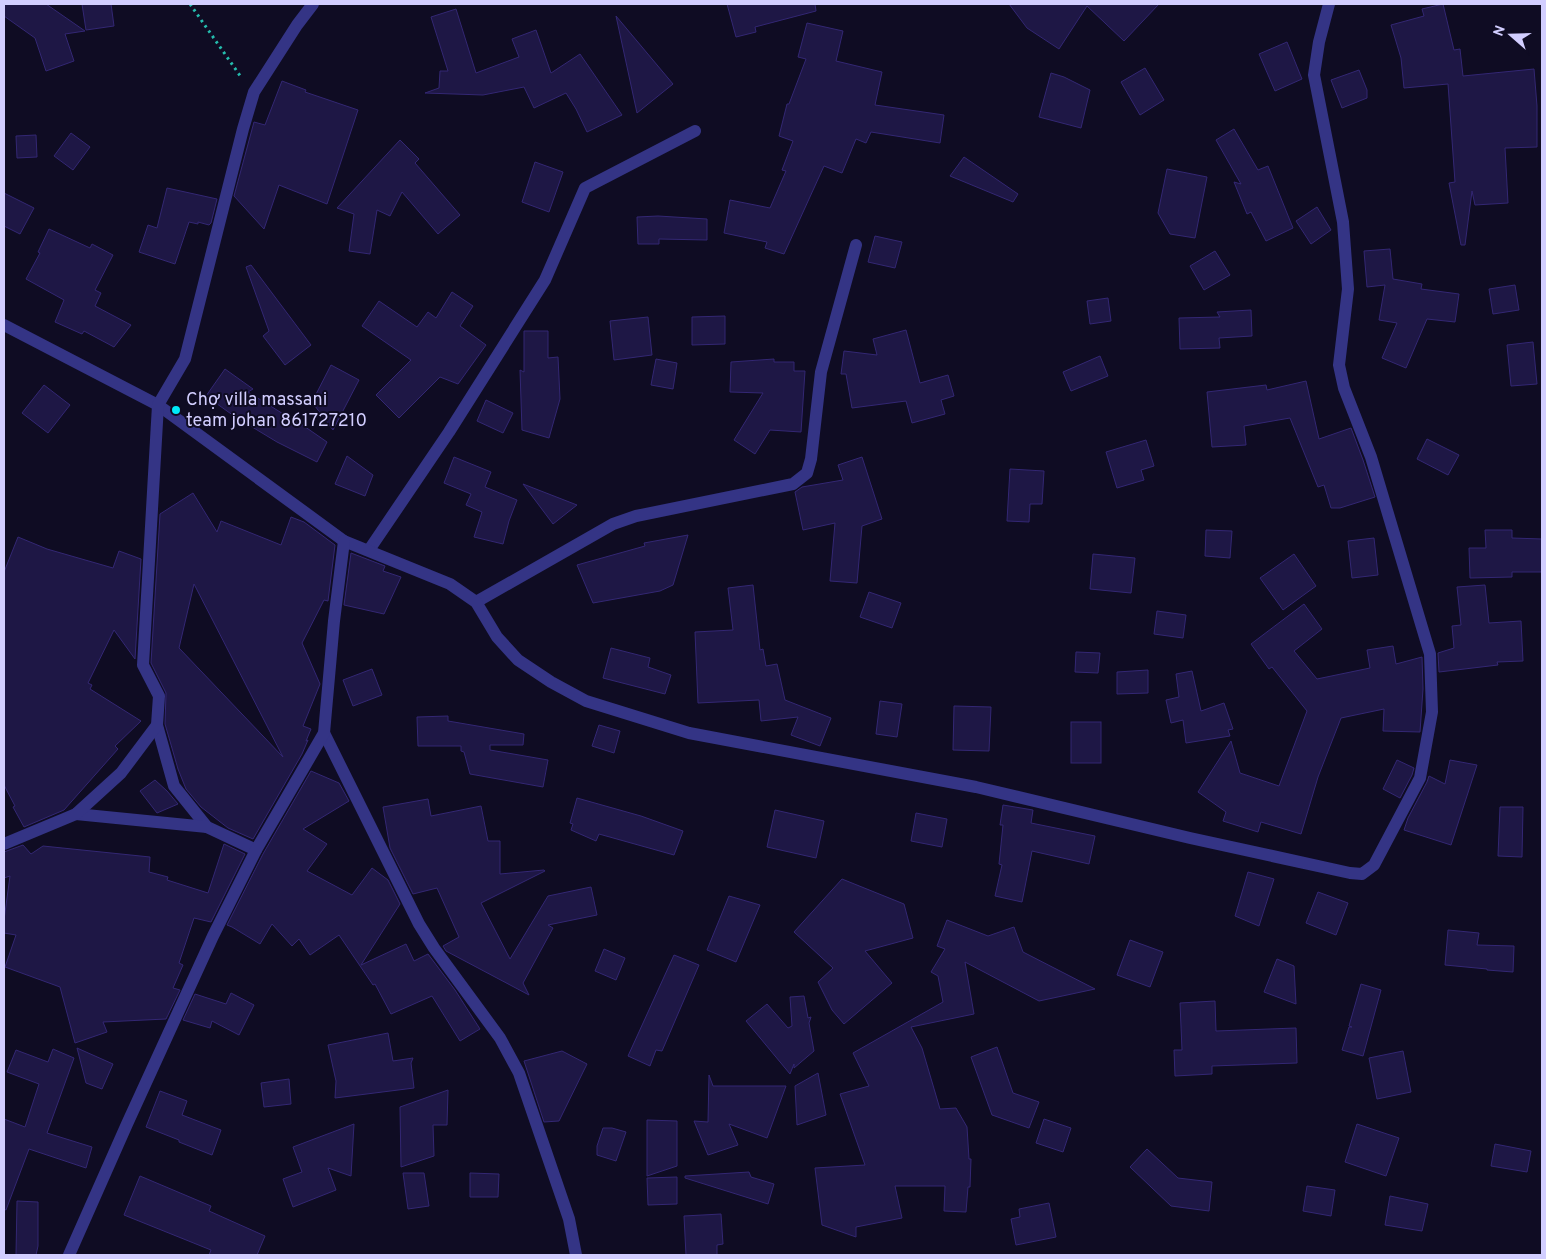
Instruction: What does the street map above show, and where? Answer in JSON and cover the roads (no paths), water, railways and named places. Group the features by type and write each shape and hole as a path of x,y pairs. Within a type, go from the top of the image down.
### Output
{"street":[{"path":"207,827 174,786 157,725 159,696 142,665 158,405 185,359 254,92 296,25 314,4"},
{"path":"4,325 158,405 344,541 450,584 476,602 497,637 518,660 551,682 586,701 689,733 976,787 1200,840 1362,874 1374,866 1420,778 1432,712 1430,654 1371,457 1344,388 1339,365 1348,289 1343,222 1314,75 1319,42 1330,4"},
{"path":"369,550 449,432 545,280 585,188 695,131"},
{"path":"476,602 614,524 636,516 793,484 807,474 811,459 821,372 856,245"},
{"path":"69,1255 197,971 256,850 324,733 334,622 344,541"},
{"path":"4,844 76,814 121,773 157,725"},
{"path":"324,733 419,924 434,948 500,1038 519,1073 569,1219 576,1255"},
{"path":"76,814 207,827 256,850"}],"place":[{"name":"Chợ villa massani team johan 861727210","path":"176,410"}]}
